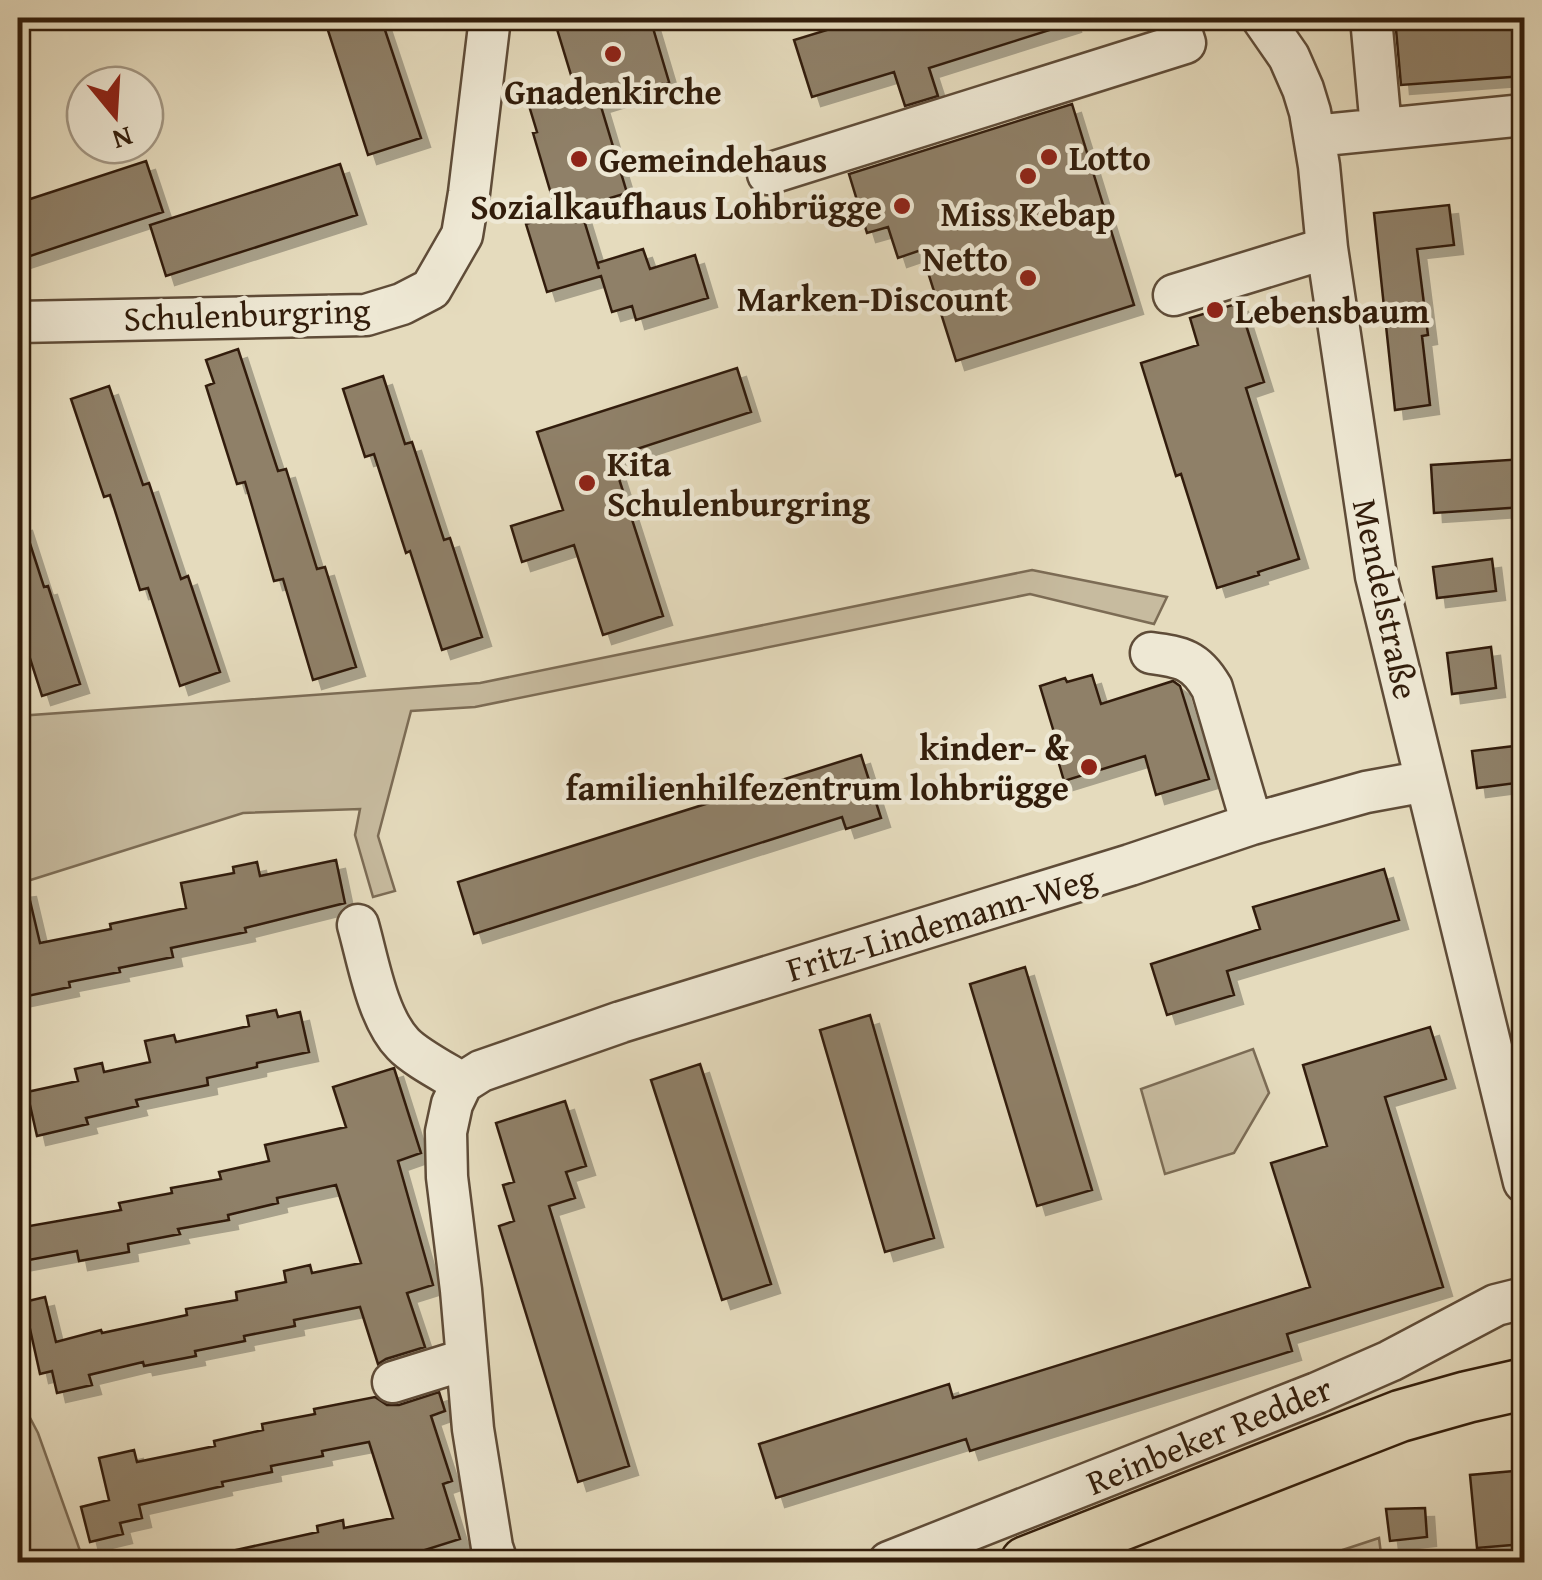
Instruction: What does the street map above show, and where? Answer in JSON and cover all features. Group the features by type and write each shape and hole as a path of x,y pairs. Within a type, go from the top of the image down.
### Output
{"main road":[{"name":"Reinbeker Redder","path":"1026,1562 1400,1416 1524,1384"}],"street":[{"name":"Schulenburgring","path":"18,322 366,315 402,304 431,289 462,235 490,18"},
{"path":"768,174 1185,42 1177,18"},
{"name":"Mendelstraße","path":"1262,18 1289,57 1304,88 1376,576 1524,1182"},
{"path":"1372,18 1381,128"},
{"path":"1314,136 1524,116"},
{"path":"1174,295 1327,248"},
{"path":"1152,653 1180,656 1202,670 1212,688 1252,824"},
{"name":"Fritz-Lindemann-Weg","path":"462,1083 498,1064 621,1022 1252,824 1366,792 1426,781"},
{"path":"358,925 380,1000 403,1045 462,1083 446,1132 447,1176 473,1428 492,1547 498,1562"},
{"name":"Reinbeker Redder","path":"889,1562 1317,1393 1390,1361 1496,1306 1524,1298"},
{"path":"393,1382 467,1359"}],"shaded area":[{"path":"1032,570 1167,597 1154,624 1030,594 475,707 411,711 378,836 395,891 373,897 355,835 360,809 243,813 18,884 18,716 480,683"},
{"path":"1253,1049 1269,1093 1234,1153 1165,1174 1141,1089"},
{"path":"18,1395 38,1433 84,1562 18,1562"},
{"path":"1379,1538 1382,1562 1306,1562"}],"building":[{"path":"324,18 381,18 421,138 368,155"},
{"path":"596,18 650,18 669,82 600,103 627,193 580,207 597,263 643,249 650,269 695,255 708,298 636,320 632,306 612,312 601,276 547,292 526,224 557,214 527,99 574,85 557,29"},
{"path":"866,18 1071,18 1072,23 929,68 938,96 905,106 894,72 812,97 794,40"},
{"path":"1395,18 1524,18 1524,76 1401,85"},
{"path":"1072,104 1134,305 956,361 921,250 898,258 888,227 867,233 849,174"},
{"path":"340,164 357,215 166,276 150,225"},
{"path":"134,165 147,165 163,212 18,260 18,203"},
{"path":"1449,205 1454,245 1417,249 1428,335 1422,336 1430,405 1395,410 1374,213"},
{"path":"1239,303 1264,382 1246,388 1299,559 1217,588 1181,474 1176,476 1141,363 1198,345 1190,318"},
{"path":"238,349 278,471 286,469 317,569 325,567 356,667 313,680 283,579 274,581 245,482 237,484 206,386 214,383 206,360"},
{"name":"Kita Schulenburgring","path":"737,368 751,412 612,457 663,616 603,635 574,545 522,562 511,526 563,510 537,432"},
{"path":"383,376 405,444 412,442 444,540 450,538 482,637 442,650 374,454 365,457 343,389"},
{"path":"109,386 143,485 149,483 181,579 188,576 220,672 180,686 148,588 140,590 110,495 104,497 71,399"},
{"path":"1524,459 1524,507 1434,513 1431,465"},
{"path":"23,522 80,684 42,696 18,621 18,523"},
{"path":"1492,559 1496,591 1437,598 1433,567"},
{"path":"1491,647 1496,688 1452,694 1447,653"},
{"path":"1092,675 1101,704 1173,681 1180,686 1209,779 1156,795 1145,756 1064,781 1040,686"},
{"path":"1523,745 1524,782 1477,788 1472,751"},
{"path":"861,755 881,818 846,829 842,817 474,934 458,882"},
{"path":"336,860 345,903 245,928 246,932 171,948 173,957 119,968 120,972 69,982 70,987 18,998 18,889 27,888 40,943 186,908 181,883 234,873 233,867 257,862 260,876"},
{"path":"1384,869 1399,920 1227,971 1234,995 1167,1015 1151,964 1260,929 1253,907"},
{"path":"1025,967 1092,1190 1037,1206 970,984"},
{"path":"276,1010 278,1017 300,1012 309,1052 207,1078 208,1085 136,1100 138,1106 86,1118 88,1124 37,1136 27,1092 78,1081 75,1069 102,1063 104,1072 150,1062 145,1041 174,1035 176,1042 249,1026 247,1016"},
{"path":"870,1015 934,1238 885,1252 820,1030"},
{"path":"1430,1027 1446,1079 1385,1097 1443,1287 1287,1334 1292,1351 970,1451 966,1439 776,1498 759,1444 949,1384 953,1398 1310,1287 1271,1163 1327,1146 1303,1065"},
{"path":"700,1064 771,1284 722,1300 651,1080"},
{"path":"394,1068 421,1153 398,1161 433,1285 407,1293 425,1347 378,1364 360,1307 294,1320 295,1326 244,1336 245,1341 195,1351 196,1356 144,1366 143,1362 89,1375 92,1385 57,1393 52,1371 40,1374 24,1302 45,1297 56,1342 187,1315 186,1309 237,1300 236,1292 286,1282 284,1271 310,1265 312,1273 361,1263 336,1185 277,1198 278,1203 228,1215 229,1220 178,1229 180,1234 128,1244 129,1252 79,1261 77,1251 18,1262 18,1228 121,1210 119,1203 172,1193 171,1188 221,1179 219,1172 269,1161 265,1145 346,1127 333,1087"},
{"path":"565,1101 586,1166 566,1172 575,1198 549,1206 629,1466 578,1482 499,1226 514,1221 503,1185 514,1182 496,1123"},
{"path":"439,1392 445,1411 431,1416 452,1481 443,1484 460,1539 387,1562 228,1562 227,1552 318,1532 317,1526 343,1520 344,1528 393,1518 369,1442 271,1466 272,1472 222,1482 223,1486 139,1505 142,1518 120,1523 123,1534 90,1542 81,1507 109,1500 99,1458 134,1450 137,1462 215,1446 214,1441 263,1430 262,1424 315,1414 314,1409 375,1397 387,1405 399,1405"},
{"path":"1522,1471 1524,1544 1477,1548 1470,1475"},
{"path":"1425,1508 1427,1537 1390,1541 1386,1509"}],"place":[{"name":"Gnadenkirche","path":"613,54"},
{"name":"Lotto","path":"1049,157"},
{"name":"Gemeindehaus","path":"579,159"},
{"name":"Miss Kebap","path":"1028,176"},
{"name":"Sozialkaufhaus Lohbrügge","path":"902,206"},
{"name":"Netto Marken-Discount","path":"1028,278"},
{"name":"Lebensbaum","path":"1215,310"},
{"name":"Kita Schulenburgring","path":"587,483"},
{"name":"kinder- & familienhilfezentrum lohbrügge","path":"1089,767"}]}
